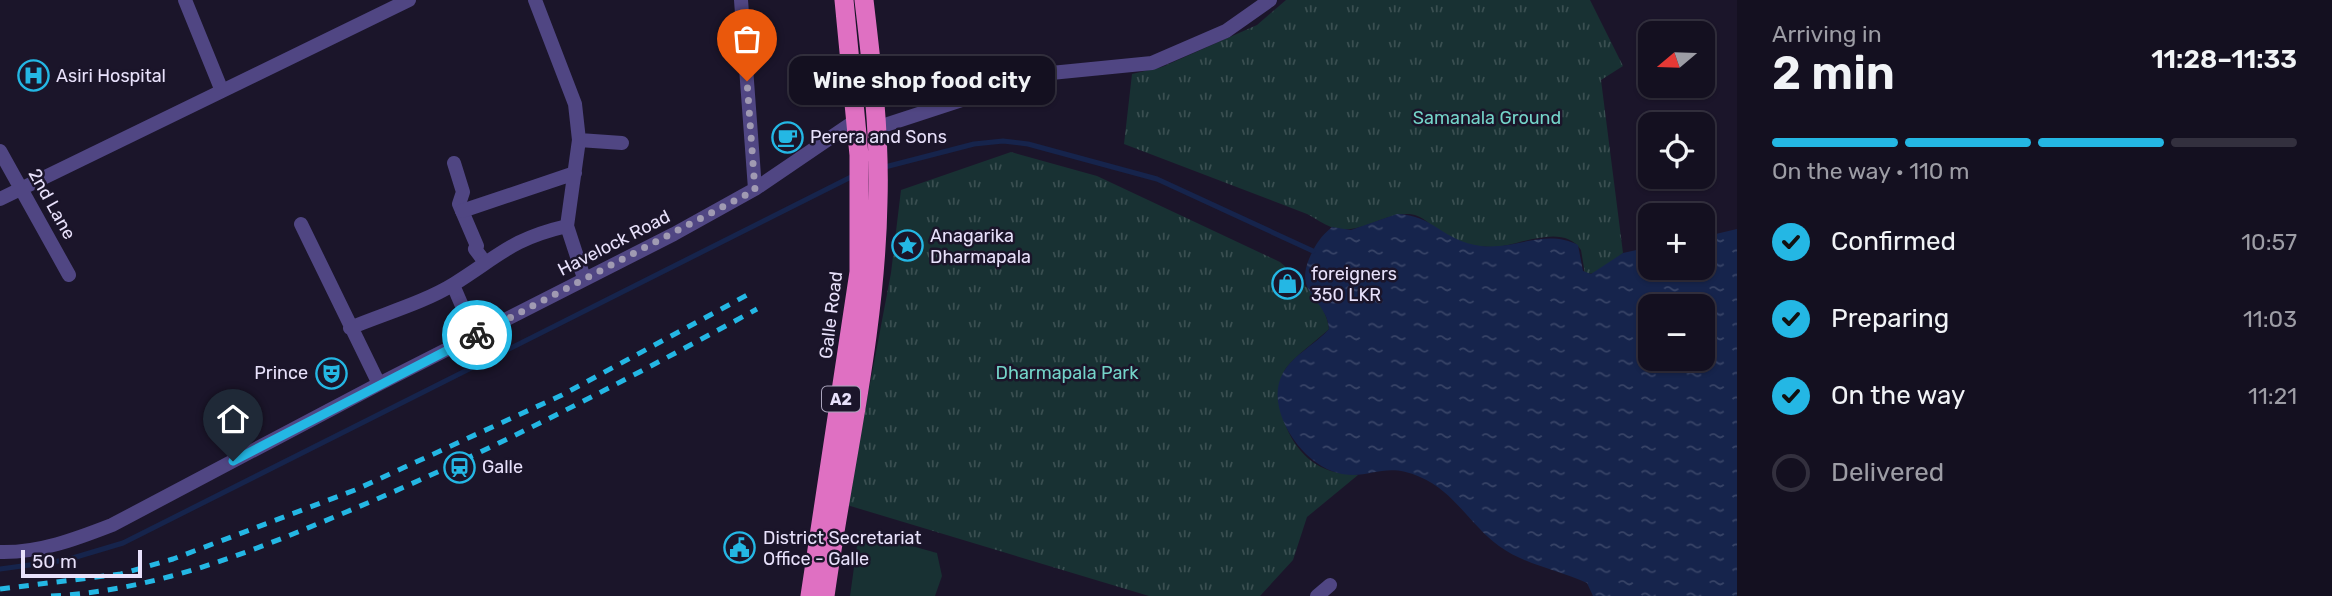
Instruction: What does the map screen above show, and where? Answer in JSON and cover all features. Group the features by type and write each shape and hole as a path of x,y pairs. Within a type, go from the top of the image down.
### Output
{"highway":[{"name":"A2","path":"844,0 855,121"},
{"name":"A2","path":"864,0 876,125"},
{"path":"874,93 855,121 876,125"},
{"name":"Galle Road","path":"825,596 864,343 878,203 855,121"},
{"name":"Galle Road","path":"810,596 859,272 858,201 876,125"}],"street":[{"path":"185,0 222,91"},
{"path":"0,199 409,0"},
{"path":"535,0 575,104 579,140 567,226 584,278"},
{"path":"741,0 755,190"},
{"path":"874,93 918,77 988,70 1041,74 1152,63 1226,31 1270,0"},
{"path":"876,125 1041,74"},
{"name":"Havelock Road","path":"0,552 16,552 65,542 112,525 584,278 635,255 755,190 855,121"},
{"path":"579,140 622,143"},
{"name":"2nd Lane","path":"0,151 69,275"},
{"path":"454,163 463,192 459,204 477,246 475,249 484,261"},
{"path":"462,211 575,173"},
{"path":"301,224 379,384"},
{"path":"350,328 453,285 484,261 532,234 567,226"},
{"path":"453,285 475,336"},
{"path":"1317,596 1330,585"}],"green space":[{"name":"Samanala Ground","path":"1286,0 1590,0 1623,66 1601,80 1623,253 1597,273 1585,274 1581,250 1573,242 1563,238 1552,236 1494,247 1474,245 1453,240 1423,219 1410,214 1400,214 1361,227 1341,229 1124,144 1132,74 1162,67 1257,25"},
{"name":"Dharmapala Park","path":"1011,152 1097,176 1280,262 1310,292 1323,310 1329,329 1296,357 1283,374 1280,387 1282,414 1292,439 1310,460 1330,471 1358,475 1307,517 1293,560 1260,596 1149,596 847,505 891,273 901,190"},
{"path":"859,531 937,553 942,576 935,596 850,596"}],"water":[{"path":"1397,214 1410,215 1457,239 1481,246 1542,239 1566,240 1578,245 1583,271 1591,274 1623,253 1638,250 1638,280 1715,280 1715,234 1737,229 1737,596 1593,596 1587,583 1509,553 1489,538 1443,491 1420,477 1396,470 1349,475 1324,468 1311,459 1289,433 1282,418 1278,387 1287,367 1329,329 1323,310 1308,289 1305,271 1316,245 1332,227 1351,230"}],"waterway":[{"path":"881,168 974,144 1003,141 1028,144 1157,179 1313,251"},
{"path":"0,569 66,560 123,543 855,175"}],"railway":[{"path":"0,589 121,574 173,559 355,490 562,395 749,294"},
{"path":"51,596 89,593 162,578 234,556 304,529 499,443 757,309"}],"way so far":[{"path":"477,335 584,278 635,255 755,190 747,81"}],"place":[{"name":"Asiri Hospital","path":"33,76"},
{"name":"Wine shop food city","path":"747,81"},
{"name":"Perera and Sons","path":"787,137"},
{"name":"Anagarika Dharmapala","path":"907,246"},
{"name":"foreigners 350 LKR","path":"1288,284"},
{"name":"Prince","path":"331,373"},
{"name":"Galle","path":"459,467"},
{"name":"District Secretariat Office - Galle","path":"740,548"}],"route":[{"path":"233,461 477,335"}]}
